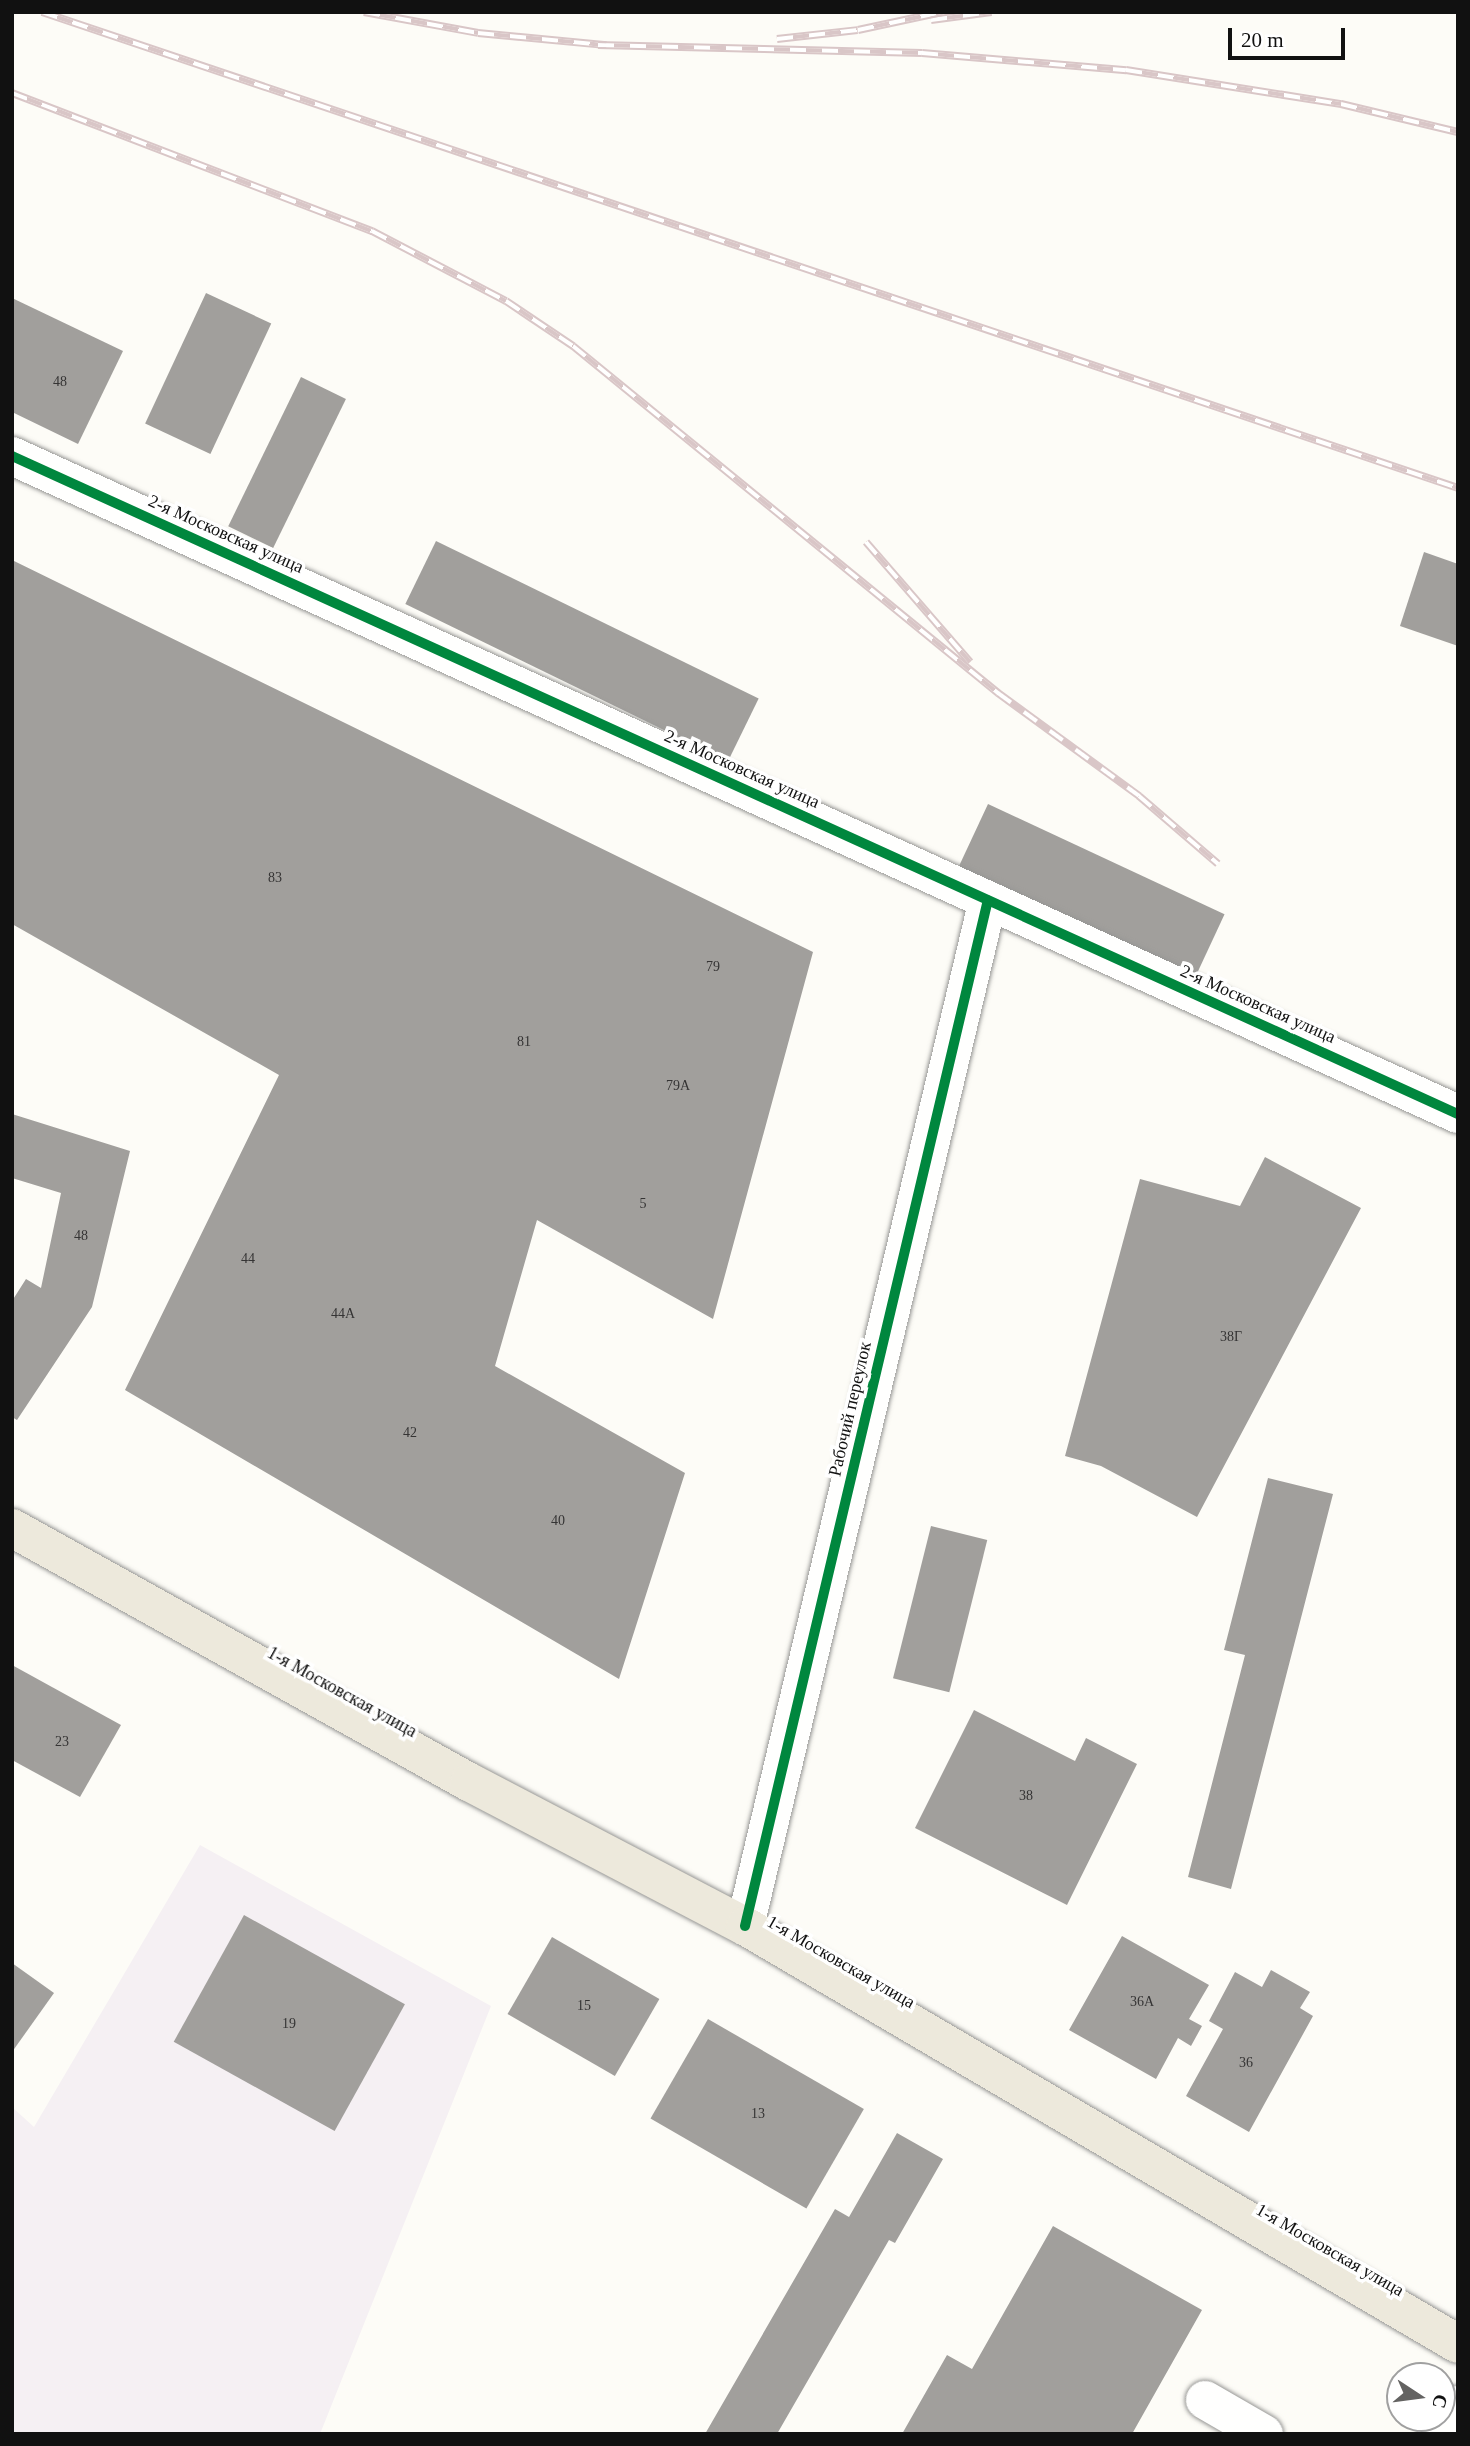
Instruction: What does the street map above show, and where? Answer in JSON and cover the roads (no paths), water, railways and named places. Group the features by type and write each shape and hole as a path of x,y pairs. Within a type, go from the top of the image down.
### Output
{"main road":[{"name":"1-я Московская улица","path":"12,1528 469,1782 746,1926 1458,2344"}],"street":[{"name":"2-я Московская улица","path":"12,456 1458,1114"},
{"name":"Рабочий переулок","path":"746,1926 988,900"},
{"path":"1205,2400 1264,2434"},
{"path":"1437,2434 1458,2405"}],"railway":[{"path":"42,12 1458,488"},
{"path":"364,12 478,33 606,45"},
{"path":"777,39 858,30 942,12"},
{"path":"931,20 991,12"},
{"path":"598,45 922,53 1126,70 1341,104 1458,132"},
{"path":"12,93 372,231 506,301 573,346 998,693 1139,796 1218,864"},
{"path":"866,542 970,662"}]}
